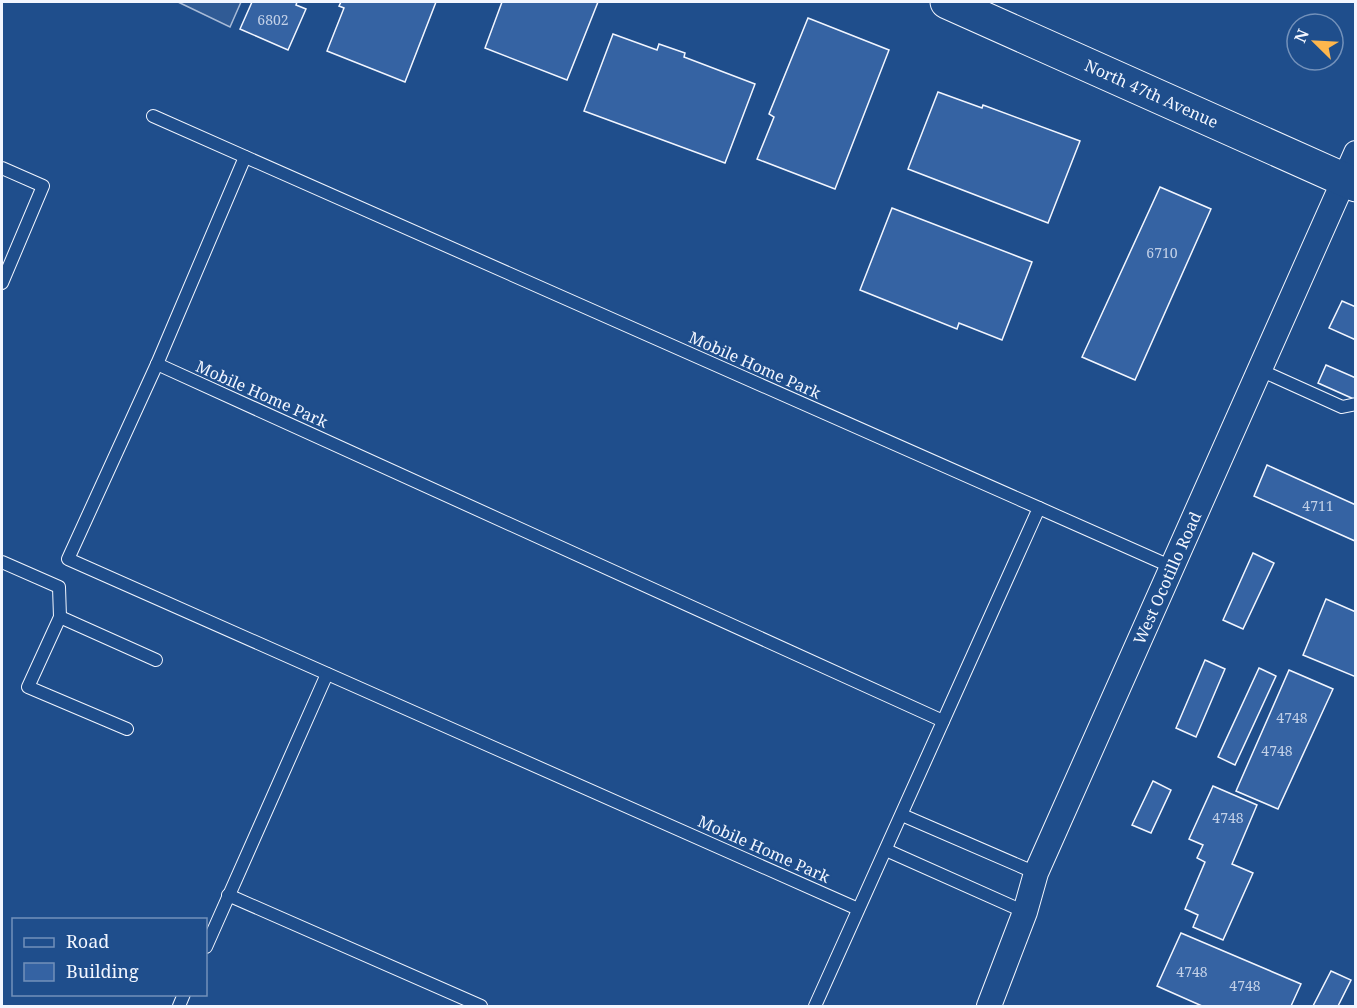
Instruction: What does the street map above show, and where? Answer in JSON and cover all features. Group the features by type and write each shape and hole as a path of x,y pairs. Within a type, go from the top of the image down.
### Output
{"street":[{"name":"North 47th Avenue","path":"947,2 991,15 1352,172"},
{"name":"West Ocotillo Road","path":"989,1006 1025,912 1036,873 1260,370 1352,172"}],"lane":[{"name":"Mobile Home Park","path":"153,116 1172,567"},
{"name":"Mobile Home Park","path":"245,158 157,364 68,560 858,909"},
{"path":"2,168 43,186 2,283"},
{"name":"Mobile Home Park","path":"157,364 943,721"},
{"path":"1260,370 1342,407 1356,404"},
{"path":"815,1006 1039,508"},
{"path":"2,562 59,587 60,617 28,687 127,729"},
{"path":"60,617 156,660"},
{"path":"207,945 327,674"},
{"path":"902,815 1036,873"},
{"path":"886,850 1025,912"},
{"path":"228,895 482,1006"}],"shaded area":[{"path":"178,2 241,2 230,27"}],"building":[{"path":"252,2 297,2 296,5 306,9 288,50 240,29"},
{"path":"341,2 436,2 405,82 327,51 344,8 339,6"},
{"path":"502,2 598,2 567,80 485,48"},
{"path":"808,18 889,50 835,189 757,159 774,117 769,114"},
{"path":"613,34 657,50 659,44 685,53 684,57 755,84 725,163 584,111"},
{"path":"938,92 982,108 983,105 1080,141 1048,223 908,169"},
{"path":"1160,187 1211,209 1135,380 1082,357"},
{"path":"892,208 1032,262 1002,340 959,323 957,329 860,290"},
{"path":"1342,301 1356,307 1356,340 1329,328"},
{"path":"1326,365 1356,378 1356,400 1318,383"},
{"path":"1267,465 1356,505 1355,541 1254,496"},
{"path":"1253,553 1274,563 1243,629 1223,620"},
{"path":"1326,599 1356,612 1356,677 1303,655"},
{"path":"1205,660 1225,669 1196,737 1176,728"},
{"path":"1259,668 1276,676 1235,765 1218,757"},
{"path":"1289,670 1333,689 1278,809 1236,791"},
{"path":"1153,781 1171,790 1151,833 1132,825"},
{"path":"1213,786 1257,805 1232,864 1253,873 1223,940 1193,927 1198,915 1185,909 1205,862 1197,858 1203,845 1189,839"},
{"path":"1181,933 1301,984 1291,1006 1202,1006 1157,986"},
{"path":"1331,971 1351,980 1338,1006 1313,1006"}]}
